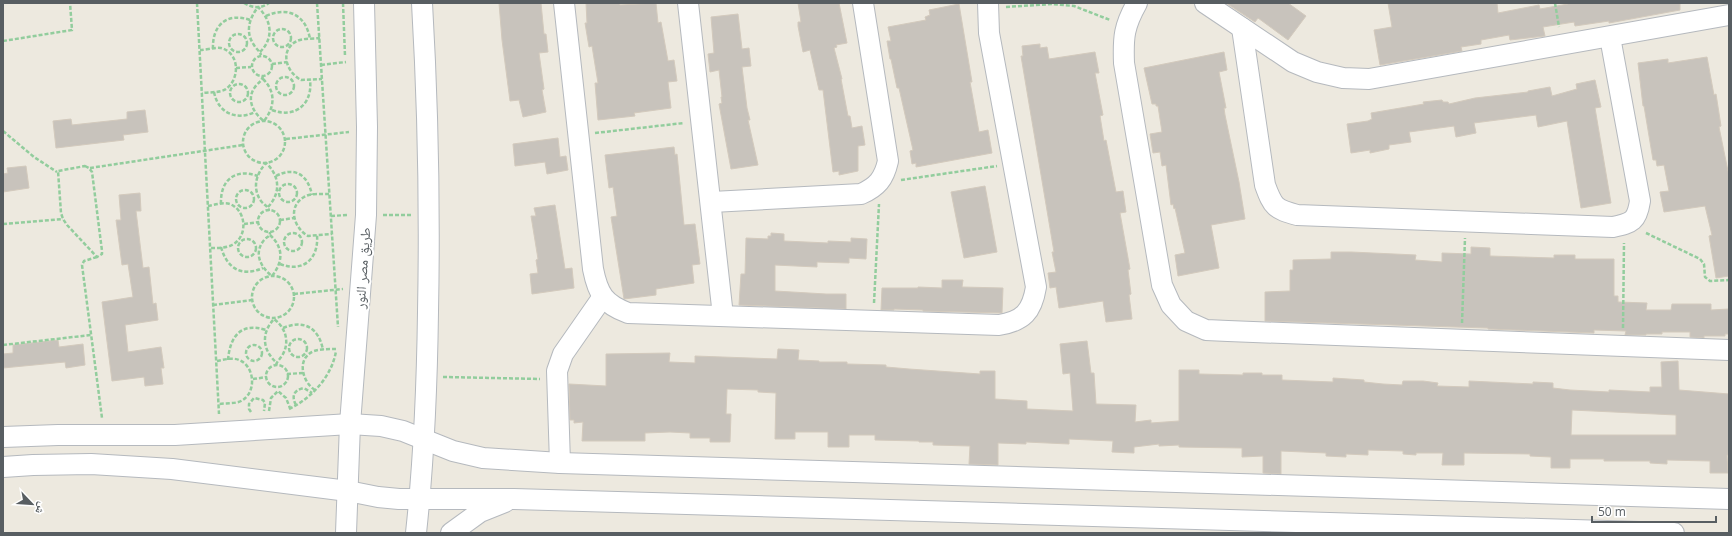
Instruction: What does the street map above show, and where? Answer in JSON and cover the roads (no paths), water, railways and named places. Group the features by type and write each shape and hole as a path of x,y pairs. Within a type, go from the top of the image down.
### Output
{"street":[{"name":"طريق مصر النور","path":"346,533 357,215 367,127 364,3"},
{"path":"416,533 424,441 427,376 427,138 422,3"},
{"path":"564,3 593,269 596,284 602,298 613,308 628,313 999,325 1013,322 1026,314 1034,302 1036,287 989,34 988,6"},
{"path":"688,3 712,202 723,316"},
{"path":"712,202 861,194 871,190 880,182 886,173 888,162 863,3"},
{"path":"1137,3 1129,18 1123,40 1124,63 1162,285 1170,305 1186,321 1206,330 1729,350"},
{"path":"1205,3 1293,62 1317,72 1343,78 1369,79 1729,15"},
{"path":"1242,28 1265,186 1272,203 1282,211 1297,215 1613,226 1626,224 1638,214 1640,201 1610,37"},
{"path":"560,463 557,371 563,354 602,298"},
{"path":"3,437 175,435 350,424 381,426 403,431 424,441 453,451 483,458 560,463 1729,500"},
{"path":"3,468 33,465 91,464 172,469 348,491 378,497 399,499 514,499 1298,521 1336,527 1674,533"},
{"path":"451,533 480,512 514,499"},
{"path":"1149,517 1168,533"},
{"path":"1280,533 1298,521"}]}
